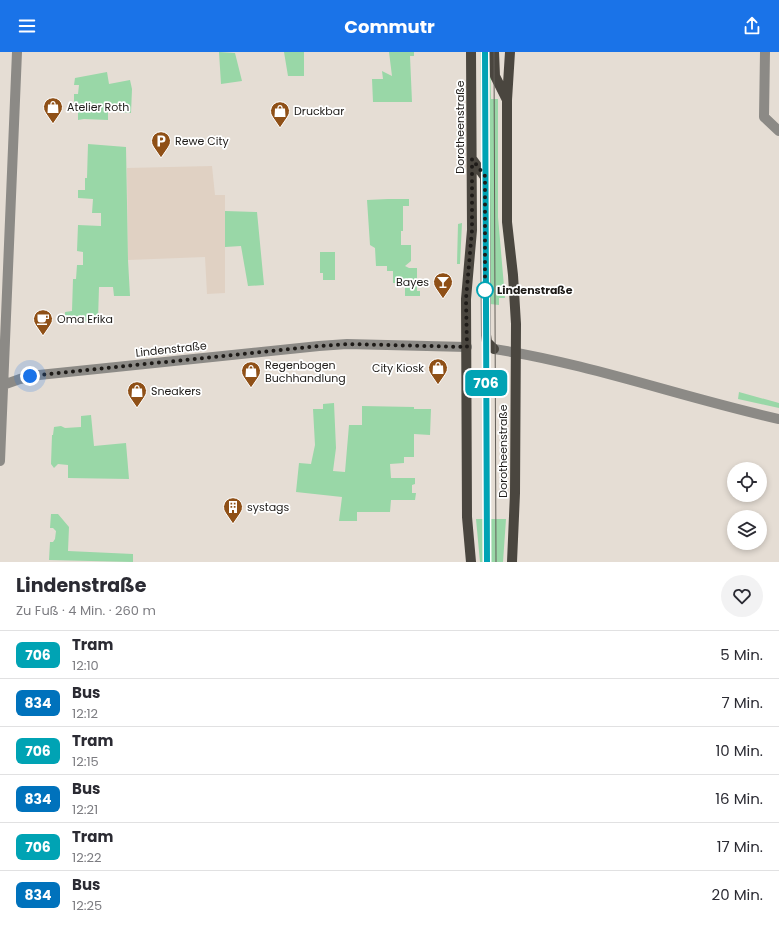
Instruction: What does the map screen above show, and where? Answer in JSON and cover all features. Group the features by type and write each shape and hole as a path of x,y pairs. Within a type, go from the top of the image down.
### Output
{"main road":[{"name":"Dorotheenstraße","path":"471,52 472,230 466,299 467,517 471,562"},
{"path":"494,52 495,76 507,100"},
{"name":"Dorotheenstraße","path":"510,52 507,100 507,222 513,275 516,324 516,493 512,562"},
{"path":"472,159 485,176 486,335 487,342 494,349"}],"street":[{"path":"0,461 1,385 18,52"},
{"path":"765,52 764,117 779,131"},
{"name":"Lindenstraße","path":"1,385 20,378 39,375 319,346 347,344 467,347"},
{"path":"494,349 515,352 654,386 740,410 779,419"}],"shaded area":[{"path":"212,166 215,195 225,195 225,293 207,294 205,257 128,260 127,168"}],"green space":[{"path":"219,52 235,53 242,81 221,84"},
{"path":"284,52 304,52 304,76 288,76"},
{"path":"389,52 414,52 414,56 410,56 412,102 373,102 372,79 383,79 382,71 392,76"},
{"path":"480,52 490,52 491,99 498,99 498,217 505,298 499,298 499,305 490,304 490,140 481,139"},
{"path":"107,72 109,84 130,80 132,89 131,113 108,111 108,120 78,120 78,111 74,111 74,94 78,94 79,85 74,85 75,78"},
{"path":"457,117 462,119 461,149 457,150"},
{"path":"88,144 126,147 130,296 114,296 113,287 99,287 98,320 71,323 71,320 65,319 65,312 72,311 73,279 76,279 77,265 83,265 83,252 77,251 78,225 101,226 101,213 92,213 93,199 78,198 78,190 85,190 85,178 87,178"},
{"path":"409,199 409,206 403,206 403,231 401,231 401,245 411,245 411,261 405,266 409,268 417,268 417,291 420,291 420,296 405,296 405,283 393,283 393,271 387,271 387,266 376,266 375,248 370,245 367,200"},
{"path":"225,211 257,212 264,285 248,286 241,246 225,247"},
{"path":"462,223 460,264 457,264 458,224"},
{"path":"320,252 335,252 335,280 323,280 323,273 320,273"},
{"path":"739,392 779,403 779,408 738,399"},
{"path":"334,403 336,448 333,471 345,472 349,425 362,425 362,406 414,407 414,409 431,409 430,435 414,434 414,457 404,457 404,463 390,464 391,478 415,478 415,484 412,485 412,493 416,493 415,500 391,500 390,512 357,512 357,521 339,521 342,497 296,492 299,463 311,464 315,445 313,409 323,409 323,404"},
{"path":"91,415 94,446 126,443 129,479 68,478 68,465 58,464 54,468 51,464 52,435 54,427 81,427 81,416"},
{"path":"51,514 58,514 69,527 68,551 133,554 133,562 49,560 50,542 53,542 55,539 56,531 53,528 50,528"},
{"path":"476,519 506,519 503,562 480,562"}],"tram line":[{"path":"485,52 487,562"},
{"name":"706","path":"485,52 487,562"},
{"path":"494,52 496,562"}],"place":[{"name":"Atelier Roth","path":"53,124"},
{"name":"Druckbar","path":"280,128"},
{"name":"Rewe City","path":"161,158"},
{"name":"Lindenstraße","path":"485,290"},
{"name":"Bayes","path":"443,299"},
{"name":"Oma Erika","path":"43,336"},
{"name":"City Kiosk","path":"438,385"},
{"name":"Regenbogen Buchhandlung","path":"251,388"},
{"name":"Sneakers","path":"137,408"},
{"name":"systags","path":"233,524"}],"route":[{"path":"30,376 281,349 347,344 467,347 466,299 472,230 472,159 485,176 485,290"}]}
